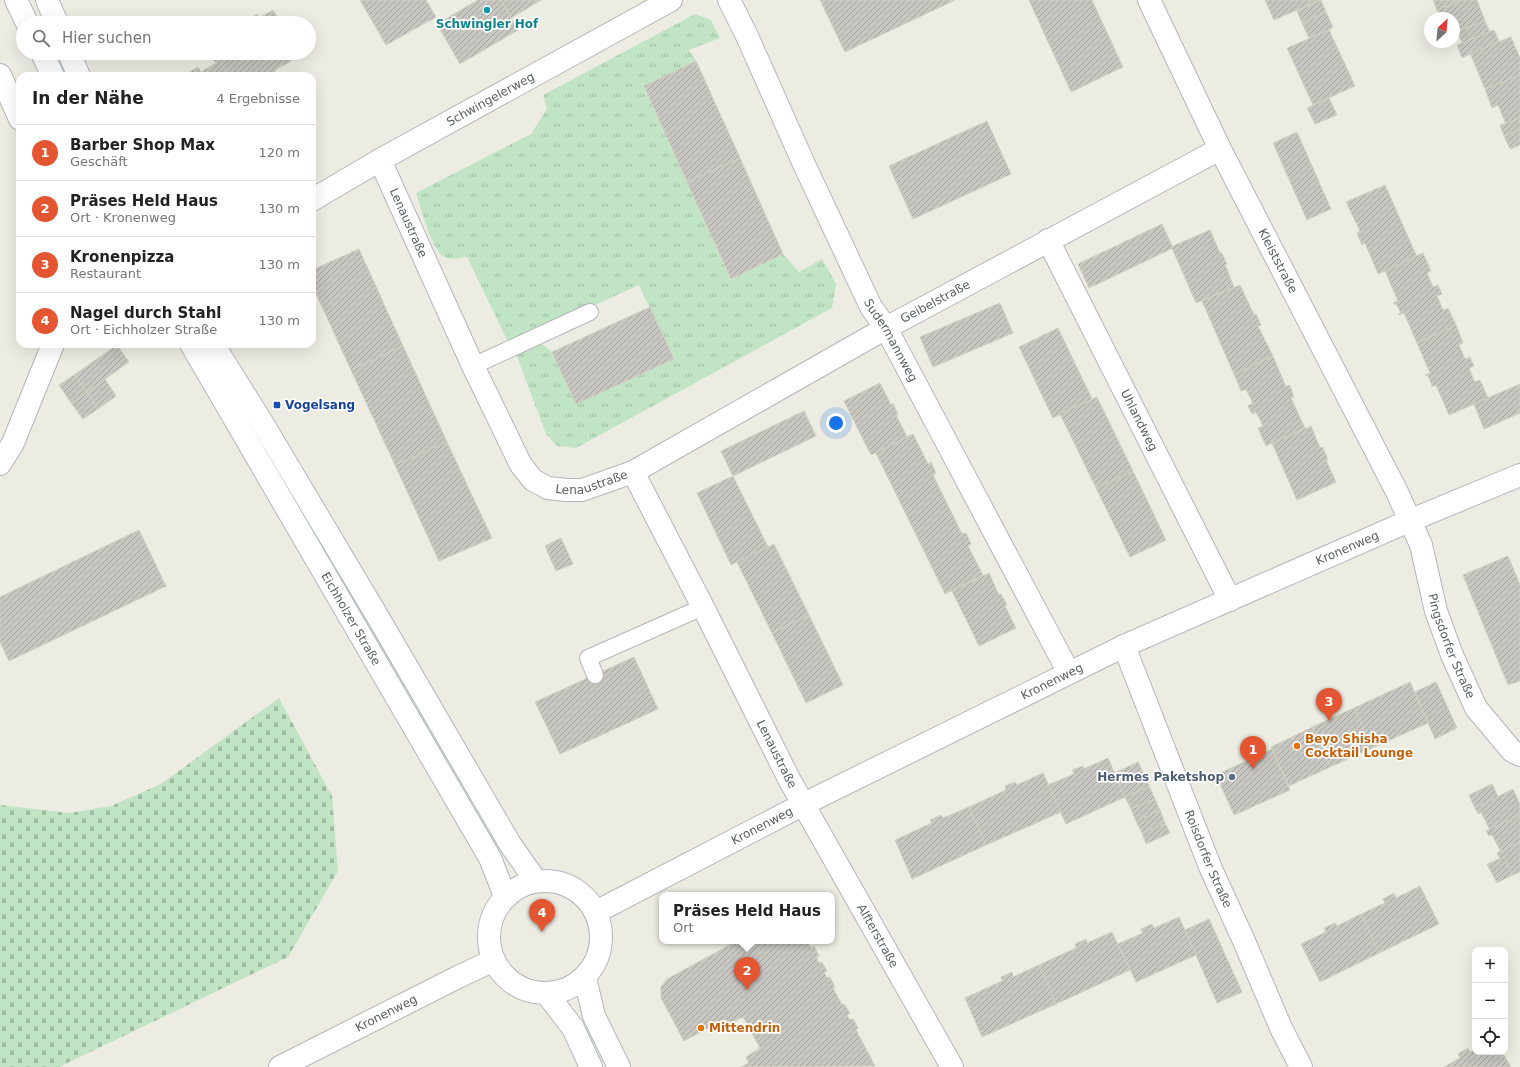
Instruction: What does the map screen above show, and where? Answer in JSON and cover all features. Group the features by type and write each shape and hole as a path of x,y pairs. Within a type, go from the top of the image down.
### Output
{"street":[{"path":"16,0 24,16"},
{"path":"47,0 53,16"},
{"name":"Schwingelerweg","path":"316,198 380,160 671,0"},
{"name":"Sudermannweg","path":"729,0 747,36 802,162 871,307 886,328 1069,673"},
{"name":"Kleiststraße","path":"1149,0 1220,148 1397,492 1409,521"},
{"path":"45,60 51,72"},
{"path":"72,60 77,72"},
{"path":"0,75 16,110"},
{"name":"Geibelstraße","path":"633,472 886,328 1220,148"},
{"name":"Lenaustraße","path":"380,160 473,366 521,465 533,480 548,488 566,490 582,490 633,472 703,607 789,779 804,804"},
{"name":"Uhlandweg","path":"1048,240 1230,600"},
{"path":"0,464 13,443 51,348"},
{"name":"Eichholzer Straße","path":"193,348 490,858 505,896"},
{"name":"Eichholzer Straße","path":"215,348 267,431 510,844 536,881"},
{"name":"Kronenweg","path":"596,912 804,804 1124,646 1409,521 1520,475"},
{"name":"Pingsdorfer Straße","path":"1409,521 1421,545 1436,611 1449,647 1476,708 1512,751 1520,755"},
{"name":"Roisdorfer Straße","path":"1124,646 1211,869 1281,1028 1301,1067"},
{"name":"Alfterstraße","path":"804,804 952,1067"},
{"path":"536,881 552,881 567,885 581,893 596,912 602,934 601,946 592,968 585,978 567,989 546,993 530,991 515,985 503,974 494,960 489,947 491,920 497,907 505,896 520,886 536,881"},
{"name":"Kronenweg","path":"280,1067 494,960"},
{"path":"585,978 594,1016 619,1067"},
{"path":"546,993 574,1028 591,1067"}],"lane":[{"path":"473,366 590,312"},
{"path":"594,675 588,658 703,607"}],"green space":[{"path":"695,14 711,20 720,38 689,50 696,61 644,87 730,278 783,254 799,272 822,259 836,284 832,308 576,448 557,446 546,434 516,354 542,344 552,352 576,404 674,359 639,285 509,344 467,257 455,259 446,258 434,245 416,193 531,134 547,109 543,95"},
{"path":"279,698 332,796 338,871 288,957 59,1067 0,1067 0,805 69,813 111,806 161,784"}],"building":[{"path":"360,0 426,0 436,17 386,45"},
{"path":"478,0 501,0 518,30 460,64 437,24"},
{"path":"501,0 541,0 511,18"},
{"path":"820,0 955,0 845,52"},
{"path":"1029,0 1092,0 1123,67 1071,92"},
{"path":"1265,0 1320,0 1274,20"},
{"path":"1321,0 1326,12 1302,23 1297,11"},
{"path":"1433,0 1462,0 1437,10"},
{"path":"1462,0 1477,0 1485,21 1460,30 1460,12 1438,12 1437,10"},
{"path":"273,10 277,16 262,16"},
{"path":"1326,12 1333,27 1309,38 1302,23"},
{"path":"1485,21 1490,32 1462,43 1460,38 1460,30"},
{"path":"1329,30 1355,86 1313,105 1287,48"},
{"path":"1494,30 1499,41 1462,58 1458,48 1460,48 1460,44"},
{"path":"1511,37 1520,58 1520,75 1485,89 1470,53"},
{"path":"214,60 219,60 227,72 201,72 216,63"},
{"path":"219,60 291,61 275,70 276,72 227,72"},
{"path":"696,61 740,158 687,182 644,86"},
{"path":"198,67 201,72 190,72"},
{"path":"1520,75 1520,118 1506,124 1498,105 1492,108 1485,89"},
{"path":"1329,98 1337,115 1315,124 1307,108"},
{"path":"1520,118 1520,130 1504,136 1500,125"},
{"path":"987,121 1011,174 913,219 889,166"},
{"path":"1520,130 1520,145 1510,149 1504,136"},
{"path":"1297,132 1331,209 1307,220 1273,143"},
{"path":"740,158 783,254 731,279 687,182"},
{"path":"1385,185 1417,257 1378,274 1365,243 1362,245 1357,233 1360,231 1346,202"},
{"path":"1162,224 1173,248 1089,288 1078,264"},
{"path":"1210,230 1220,253 1222,253 1227,264 1225,264 1234,287 1196,303 1172,248 1173,246"},
{"path":"359,249 403,346 351,370 316,294 316,268"},
{"path":"1423,253 1431,271 1427,273 1433,287 1438,285 1442,294 1437,296 1443,310 1448,308 1456,325 1417,343 1404,313 1399,315 1398,314 1401,313 1396,304 1393,303 1398,301 1385,271"},
{"path":"1240,285 1254,315 1256,314 1261,325 1258,326 1273,356 1234,374 1202,301"},
{"path":"1000,303 1013,333 933,367 920,337"},
{"path":"650,307 674,359 576,404 552,352"},
{"path":"1456,325 1463,343 1459,345 1465,359 1470,357 1474,366 1469,368 1475,382 1480,380 1488,398 1449,415 1436,385 1431,387 1432,385 1428,376 1425,375 1430,373 1417,343"},
{"path":"1058,328 1092,399 1053,418 1019,347"},
{"path":"403,346 447,442 395,465 351,370"},
{"path":"113,348 119,348 129,362 87,392 74,375"},
{"path":"1273,356 1286,387 1289,385 1290,386 1294,397 1291,398 1305,428 1266,446 1258,428 1263,426 1256,412 1252,414 1248,406 1253,403 1246,389 1241,391 1234,374"},
{"path":"74,375 87,392 71,403 59,385"},
{"path":"105,379 116,396 98,409 87,392"},
{"path":"880,383 891,405 893,403 898,415 896,415 907,437 871,455 844,401"},
{"path":"1520,384 1520,413 1484,429 1474,404"},
{"path":"87,392 98,409 83,419 71,403"},
{"path":"1097,397 1133,471 1096,488 1060,414"},
{"path":"804,411 816,436 733,476 721,451"},
{"path":"1311,426 1320,448 1323,447 1328,459 1326,460 1336,482 1297,500 1272,443"},
{"path":"913,434 928,464 931,462 936,473 933,475 962,534 966,533 971,544 968,546 983,575 945,594 876,453"},
{"path":"447,442 492,538 439,561 395,465"},
{"path":"1133,471 1166,540 1130,557 1096,488"},
{"path":"733,476 768,547 731,565 697,493"},
{"path":"139,530 166,586 9,661 0,642 0,597"},
{"path":"561,538 573,564 556,571 545,546"},
{"path":"774,544 809,615 772,633 737,562"},
{"path":"1508,556 1520,585 1520,681 1508,685 1463,575"},
{"path":"989,573 999,595 1001,594 1007,605 1005,606 1016,628 979,646 952,591"},
{"path":"809,615 843,685 806,703 772,633"},
{"path":"634,657 658,709 560,754 535,702"},
{"path":"1410,682 1428,723 1372,748 1354,708"},
{"path":"1436,682 1457,728 1435,739 1415,692"},
{"path":"1354,708 1372,748 1330,767 1312,727"},
{"path":"1313,727 1330,767 1289,786 1271,747"},
{"path":"1272,749 1290,790 1234,815 1216,775"},
{"path":"1108,758 1125,797 1066,824 1048,785 1074,774 1072,770 1083,766 1084,769"},
{"path":"1138,762 1149,786 1125,797 1114,773"},
{"path":"1043,773 1061,812 986,845 969,807 1006,790 1005,786 1015,782 1017,785"},
{"path":"1492,784 1498,797 1475,808 1469,795"},
{"path":"1149,786 1155,799 1131,809 1125,797"},
{"path":"1513,789 1520,804 1520,815 1490,830 1481,812 1478,814 1475,808"},
{"path":"1155,799 1160,810 1136,821 1131,809"},
{"path":"969,807 986,845 912,879 895,840 932,823 930,820 941,815 943,818"},
{"path":"1160,810 1165,823 1142,833 1136,821"},
{"path":"1520,815 1520,842 1501,852 1492,835 1489,836 1486,831"},
{"path":"1165,823 1170,833 1146,844 1142,833"},
{"path":"1520,842 1520,872 1508,877 1512,874 1504,857 1500,859 1497,853"},
{"path":"1504,857 1512,874 1497,883 1487,864"},
{"path":"1420,886 1439,924 1379,953 1361,914 1385,903 1383,899 1394,893 1396,898"},
{"path":"1361,914 1379,953 1320,982 1301,944 1326,932 1324,928 1335,923 1337,926"},
{"path":"1179,917 1196,955 1136,982 1118,944 1143,933 1141,929 1152,924 1154,928"},
{"path":"1209,919 1242,992 1217,1003 1185,930"},
{"path":"1112,932 1130,970 1056,1004 1039,965 1076,948 1075,944 1086,939 1087,943"},
{"path":"731,944 809,944 811,948 814,946 819,956 816,957 819,963 822,962 827,971 824,973 827,978 830,977 835,987 833,988 842,1005 844,1004 850,1013 847,1015 850,1020 853,1019 858,1028 856,1030 875,1066 741,1067 749,1063 746,1057 760,1048 743,1017 728,1024 725,1019 684,1041 661,998 661,987 667,979"},
{"path":"1039,965 1056,1004 982,1037 965,998 1002,981 1001,977 1012,972 1013,977"},
{"path":"1468,1048 1470,1052 1472,1051 1472,1055 1504,1055 1511,1067 1444,1067 1460,1058 1458,1054"}],"place":[{"name":"Schwingler Hof","path":"487,10"},
{"name":"Vogelsang","path":"277,405"},
{"name":"Kronenpizza","path":"1329,721"},
{"name":"Beyo Shisha Cocktail Lounge","path":"1297,746"},
{"name":"Barber Shop Max","path":"1253,769"},
{"name":"Hermes Paketshop","path":"1232,777"},
{"name":"Nagel durch Stahl","path":"542,932"},
{"name":"Präses Held Haus","path":"747,990"},
{"name":"Mittendrin","path":"701,1028"}]}
